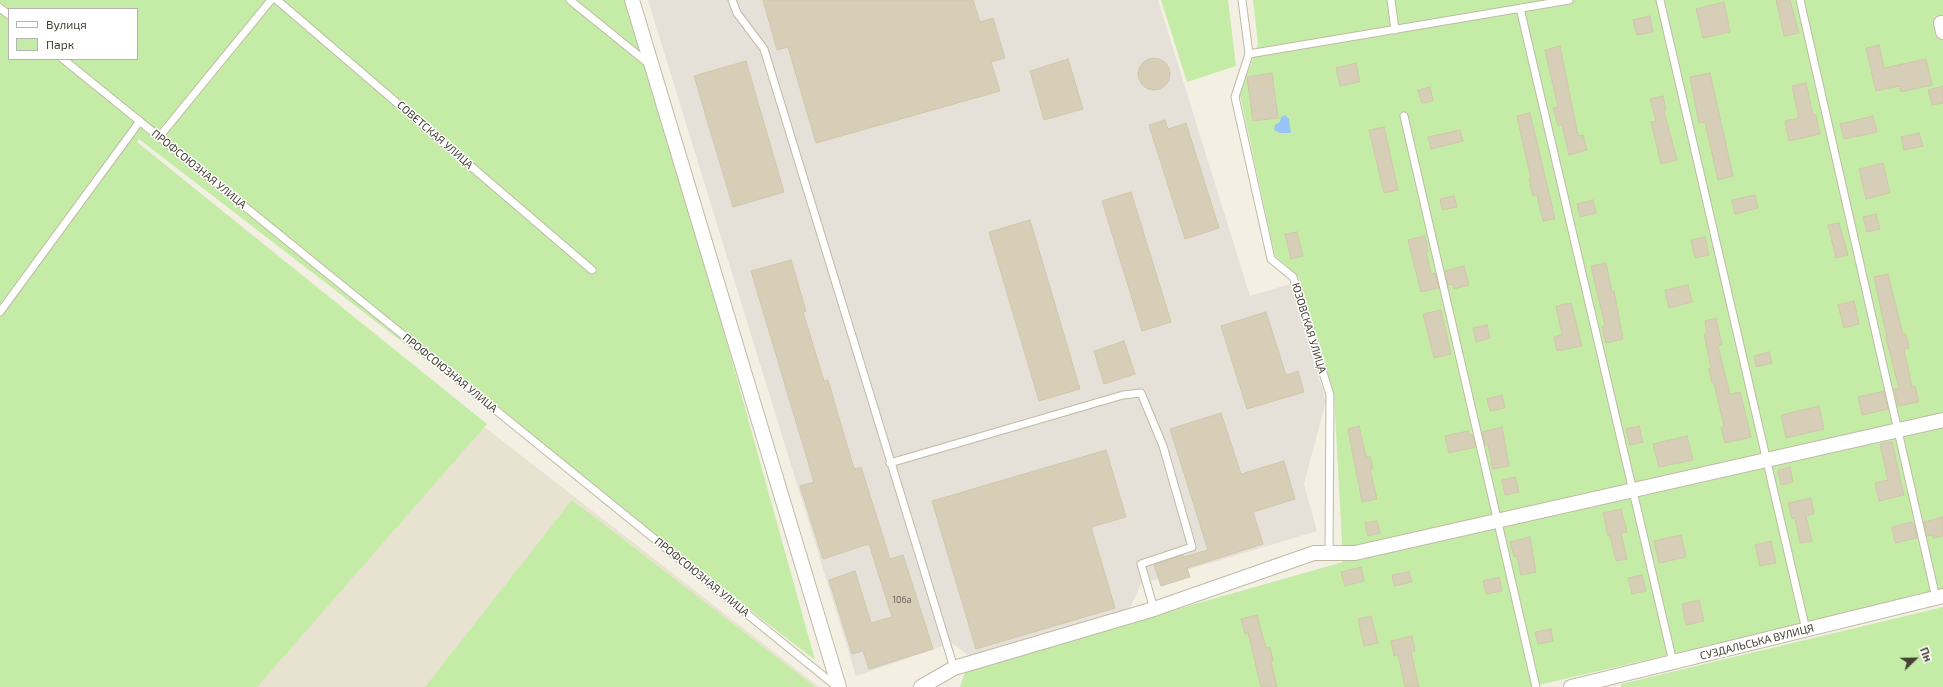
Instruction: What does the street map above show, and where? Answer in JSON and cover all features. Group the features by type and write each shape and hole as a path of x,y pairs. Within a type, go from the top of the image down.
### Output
{"street":[{"path":"632,0 838,687"},
{"path":"921,687 923,684 954,668 1154,609 1314,553 1355,553 1943,420"},
{"name":"СУЗДАЛЬСЬКА ВУЛИЦЯ","path":"1571,687 1612,682 1673,662 1939,597"}],"lane":[{"path":"159,137 271,0"},
{"name":"СОВЕТСКАЯ УЛИЦА","path":"277,0 592,270"},
{"path":"570,0 653,67"},
{"path":"732,0 736,13 764,49 954,668"},
{"name":"ЮЗОВСКАЯ УЛИЦА","path":"1242,0 1249,54 1235,97 1271,259 1293,277 1330,395 1329,552"},
{"path":"1392,0 1395,30"},
{"path":"1249,54 1520,8 1540,2 1569,0"},
{"path":"1660,0 1806,630"},
{"path":"1800,0 1897,431 1939,597"},
{"path":"0,8 8,14"},
{"path":"1520,8 1673,662"},
{"name":"ПРОФСОЮЗНАЯ УЛИЦА","path":"64,60 838,687"},
{"path":"1404,116 1499,521 1536,687"},
{"path":"0,312 140,121"},
{"path":"890,463 1123,395 1141,393 1163,446 1192,547 1141,564 1154,609"}],"shaded area":[{"path":"648,0 1158,0 1250,296 1290,284 1326,401 1304,484 1317,531 1141,584 1129,610 969,656 952,643 856,676"},
{"path":"136,156 819,687 0,687 0,336"}],"green space":[{"path":"0,0 632,0 815,660 139,139 137,142 487,424 257,687 0,687"},
{"path":"1161,0 1228,0 1236,66 1187,82"},
{"path":"1253,0 1943,0 1943,591 1530,687 960,687 966,669 1343,562 1334,394 1298,276 1275,256 1240,95 1258,44"},
{"path":"572,500 815,687 425,687"},
{"path":"1943,607 1943,687 1621,687 1621,684"}],"water":[{"path":"1285,115 1289,119 1291,133 1280,133 1274,130 1275,125 1280,122 1281,117"}],"building":[{"path":"763,0 973,0 980,22 993,18 1005,58 991,62 1000,91 816,143 788,47 777,50"},
{"path":"1776,0 1790,0 1799,33 1784,36"},
{"path":"1724,2 1730,32 1703,38 1696,9"},
{"path":"1650,16 1653,32 1637,35 1633,20"},
{"path":"1879,45 1884,68 1926,59 1932,85 1901,92 1899,86 1876,91 1866,48"},
{"path":"1560,46 1578,136 1583,135 1587,150 1569,155 1562,125 1558,125 1553,108 1558,107 1545,50"},
{"path":"1151,58 1157,58 1167,65 1170,74 1169,80 1163,87 1157,90 1151,90 1141,83 1138,77 1138,71 1145,61"},
{"path":"1068,59 1083,109 1044,120 1030,71"},
{"path":"746,61 784,192 733,207 694,76"},
{"path":"1356,63 1360,82 1340,86 1336,68"},
{"path":"1272,73 1278,118 1253,121 1247,77"},
{"path":"1710,73 1733,176 1718,180 1705,122 1699,123 1690,77"},
{"path":"1806,83 1813,115 1816,114 1820,134 1789,141 1785,121 1799,118 1792,86"},
{"path":"1943,86 1943,103 1932,105 1928,90"},
{"path":"1430,87 1433,101 1422,103 1418,90"},
{"path":"1663,96 1666,110 1664,111 1677,160 1661,164 1651,122 1656,121 1650,99"},
{"path":"1530,113 1555,219 1543,221 1537,195 1533,196 1529,179 1531,179 1517,116"},
{"path":"1873,116 1877,132 1844,139 1840,124"},
{"path":"1165,120 1168,129 1186,123 1219,228 1185,239 1149,125"},
{"path":"1384,127 1398,190 1384,193 1369,130"},
{"path":"1460,130 1463,141 1431,149 1428,137"},
{"path":"1919,133 1923,146 1904,150 1901,137"},
{"path":"1883,163 1890,193 1866,199 1859,169"},
{"path":"1131,192 1171,322 1142,331 1102,201"},
{"path":"1755,195 1758,208 1735,214 1732,200"},
{"path":"1454,196 1457,207 1442,210 1440,199"},
{"path":"1593,200 1596,213 1580,217 1577,204"},
{"path":"1876,214 1880,229 1867,232 1863,217"},
{"path":"1030,220 1080,389 1039,401 989,232"},
{"path":"1839,223 1848,255 1836,258 1828,225"},
{"path":"1297,232 1303,256 1291,259 1285,234"},
{"path":"1425,236 1428,251 1426,251 1431,274 1435,273 1439,288 1421,292 1408,240"},
{"path":"1705,237 1709,255 1695,258 1691,240"},
{"path":"791,260 806,311 803,312 824,381 828,380 854,469 861,467 890,559 903,555 933,649 869,669 863,651 852,654 829,580 855,571 871,623 892,617 869,544 823,559 800,486 814,482 751,271"},
{"path":"1606,263 1612,292 1614,291 1623,339 1606,343 1602,327 1605,326 1591,266"},
{"path":"1464,266 1469,285 1454,289 1453,284 1448,285 1445,271"},
{"path":"1888,274 1903,334 1906,334 1909,348 1904,349 1912,387 1915,386 1919,402 1898,406 1894,389 1899,388 1886,338 1874,277"},
{"path":"1688,285 1692,302 1669,308 1665,290"},
{"path":"1854,301 1859,324 1844,328 1838,305"},
{"path":"1571,303 1582,346 1557,351 1554,337 1562,335 1556,306"},
{"path":"1441,310 1451,354 1434,358 1423,314"},
{"path":"1266,312 1286,375 1298,371 1304,392 1247,409 1221,326"},
{"path":"1716,318 1722,345 1718,346 1730,394 1740,392 1751,437 1725,443 1721,427 1724,427 1714,382 1712,383 1709,369 1711,368 1704,334 1707,333 1705,321"},
{"path":"1487,325 1490,338 1476,342 1473,328"},
{"path":"1124,341 1135,374 1104,384 1094,351"},
{"path":"1769,352 1772,363 1756,367 1754,356"},
{"path":"1884,391 1888,409 1862,415 1858,397"},
{"path":"1502,395 1505,408 1490,411 1487,399"},
{"path":"1819,406 1824,429 1786,438 1781,415"},
{"path":"1221,413 1241,474 1284,461 1295,499 1253,512 1263,544 1187,568 1190,577 1161,586 1154,565 1183,555 1184,557 1208,550 1170,429"},
{"path":"1359,426 1366,457 1370,456 1373,469 1370,469 1377,499 1362,502 1348,429"},
{"path":"1639,426 1643,442 1630,445 1626,429"},
{"path":"1502,427 1509,466 1493,469 1488,445 1485,445 1482,432"},
{"path":"1468,431 1469,435 1472,434 1476,447 1449,453 1445,436"},
{"path":"1687,436 1693,460 1659,467 1653,444"},
{"path":"1892,442 1904,495 1879,501 1875,483 1888,480 1880,444"},
{"path":"1106,450 1126,517 1091,527 1115,608 976,649 932,501"},
{"path":"1790,467 1793,482 1781,485 1778,470"},
{"path":"1515,477 1519,492 1505,495 1502,480"},
{"path":"1811,498 1814,514 1806,516 1812,541 1800,543 1795,518 1792,519 1788,503"},
{"path":"1621,509 1627,532 1621,533 1627,559 1616,561 1603,513"},
{"path":"1943,517 1943,536 1933,538 1933,535 1927,536 1924,522"},
{"path":"1377,521 1380,533 1368,536 1365,523"},
{"path":"1911,522 1911,524 1914,524 1917,538 1895,543 1892,527"},
{"path":"1681,535 1686,557 1659,563 1654,541"},
{"path":"1530,537 1536,572 1521,575 1517,556 1514,557 1510,542"},
{"path":"1771,541 1776,563 1760,566 1755,545"},
{"path":"1361,567 1364,581 1345,586 1341,572"},
{"path":"1409,572 1412,582 1394,586 1392,575"},
{"path":"1642,575 1646,591 1632,594 1628,578"},
{"path":"1499,577 1502,591 1486,594 1483,581"},
{"path":"1699,600 1704,621 1686,625 1682,604"},
{"path":"1257,615 1266,648 1270,647 1273,661 1271,662 1277,687 1261,687 1248,633 1245,634 1241,619"},
{"path":"1371,616 1378,643 1364,646 1358,619"},
{"path":"1551,629 1553,641 1538,644 1535,632"},
{"path":"1412,636 1415,651 1411,652 1419,687 1405,687 1398,655 1394,656 1391,641"}]}
